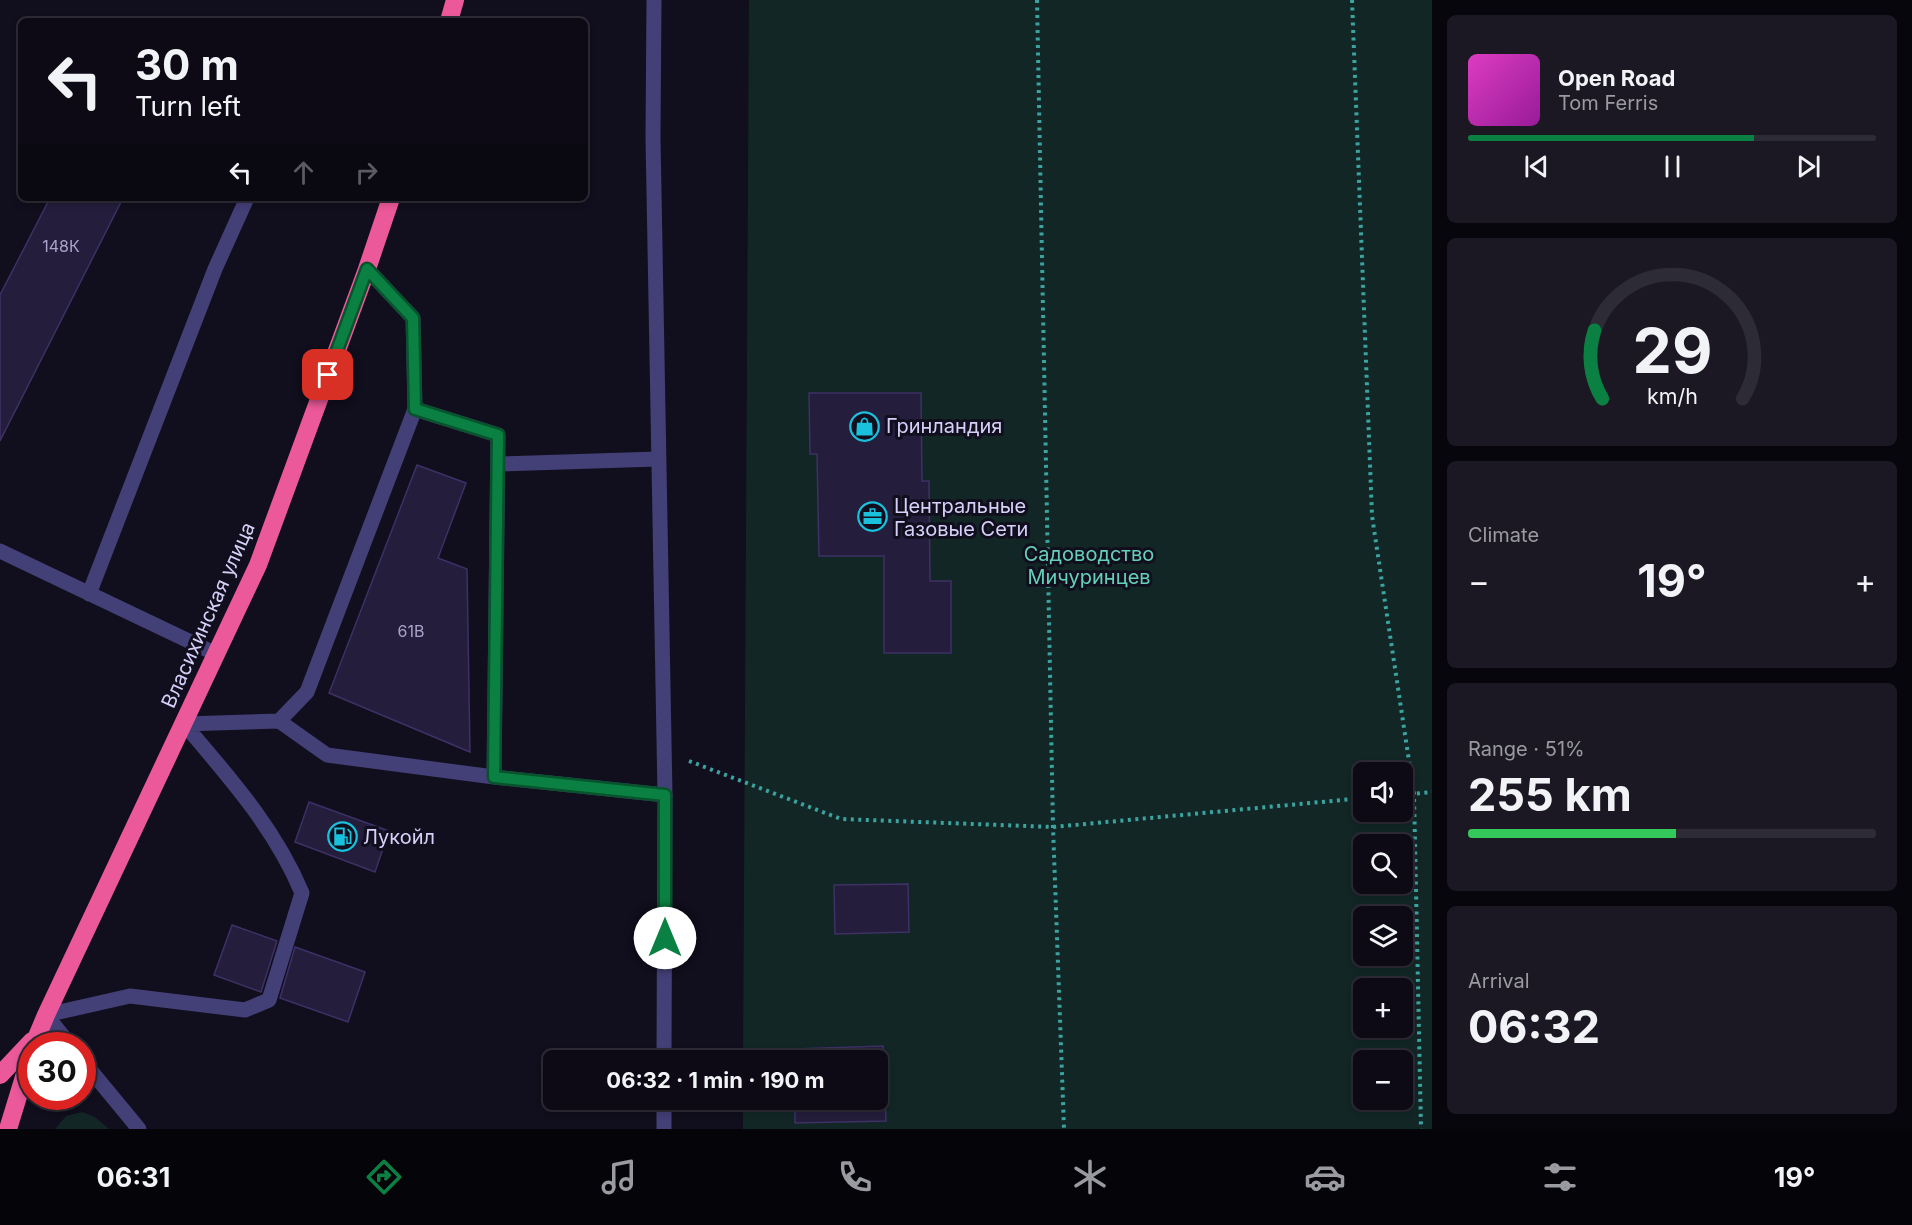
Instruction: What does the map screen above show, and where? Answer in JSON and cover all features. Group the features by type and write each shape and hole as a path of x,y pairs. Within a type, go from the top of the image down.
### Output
{"highway":[{"path":"450,18 455,0"},
{"name":"Власихинская улица","path":"39,1032 258,564 390,201"},
{"path":"0,1075 18,1059"},
{"path":"8,1129 18,1095"}],"street":[{"path":"654,0 653,137 665,795 664,1050"},
{"path":"89,594 214,269 246,201"},
{"path":"279,721 307,693 415,409 413,318 367,269"},
{"path":"415,409 498,435 494,777"},
{"path":"499,464 658,459"},
{"path":"0,551 216,654"},
{"path":"184,724 279,721 327,754 494,777 665,795"},
{"path":"60,1032 46,1015 130,996 245,1010 269,1000 302,893 290,864 248,799 184,724"},
{"path":"96,1077 139,1129"},
{"path":"664,1110 664,1129"}],"path":[{"path":"1037,0 1053,827 1064,1129"},
{"path":"1353,0 1372,516 1414,794 1421,1129"},
{"path":"663,751 842,819 1053,827 1353,799"},
{"path":"1414,794 1432,792"}],"green space":[{"name":"Садоводство Мичуринцев","path":"749,0 1432,0 1432,1129 743,1129 743,1110 888,1110 888,1050 743,1050"},
{"path":"82,1112 95,1117 109,1129 55,1129 66,1116"}],"building":[{"path":"48,201 121,201 0,441 0,295"},
{"path":"809,393 921,393 922,481 929,481 930,581 951,581 951,653 884,653 884,556 819,556 817,454 810,454"},
{"path":"417,465 466,483 438,558 467,569 470,752 329,693"},
{"name":"Лукойл","path":"309,802 389,831 375,872 295,842"},
{"path":"908,884 909,932 835,934 834,885"},
{"path":"232,925 277,941 261,992 214,975"},
{"path":"295,947 365,972 348,1022 280,998"},
{"path":"883,1046 883,1050 794,1050"},
{"path":"795,1110 886,1110 886,1121 795,1123"}],"place":[{"name":"Гринландия","path":"865,426"},
{"name":"Центральные Газовые Сети","path":"873,517"},
{"name":"Лукойл","path":"342,837"}],"route":[{"path":"328,375 367,269 413,318 415,409 498,435 494,777 665,795 665,938"}]}
